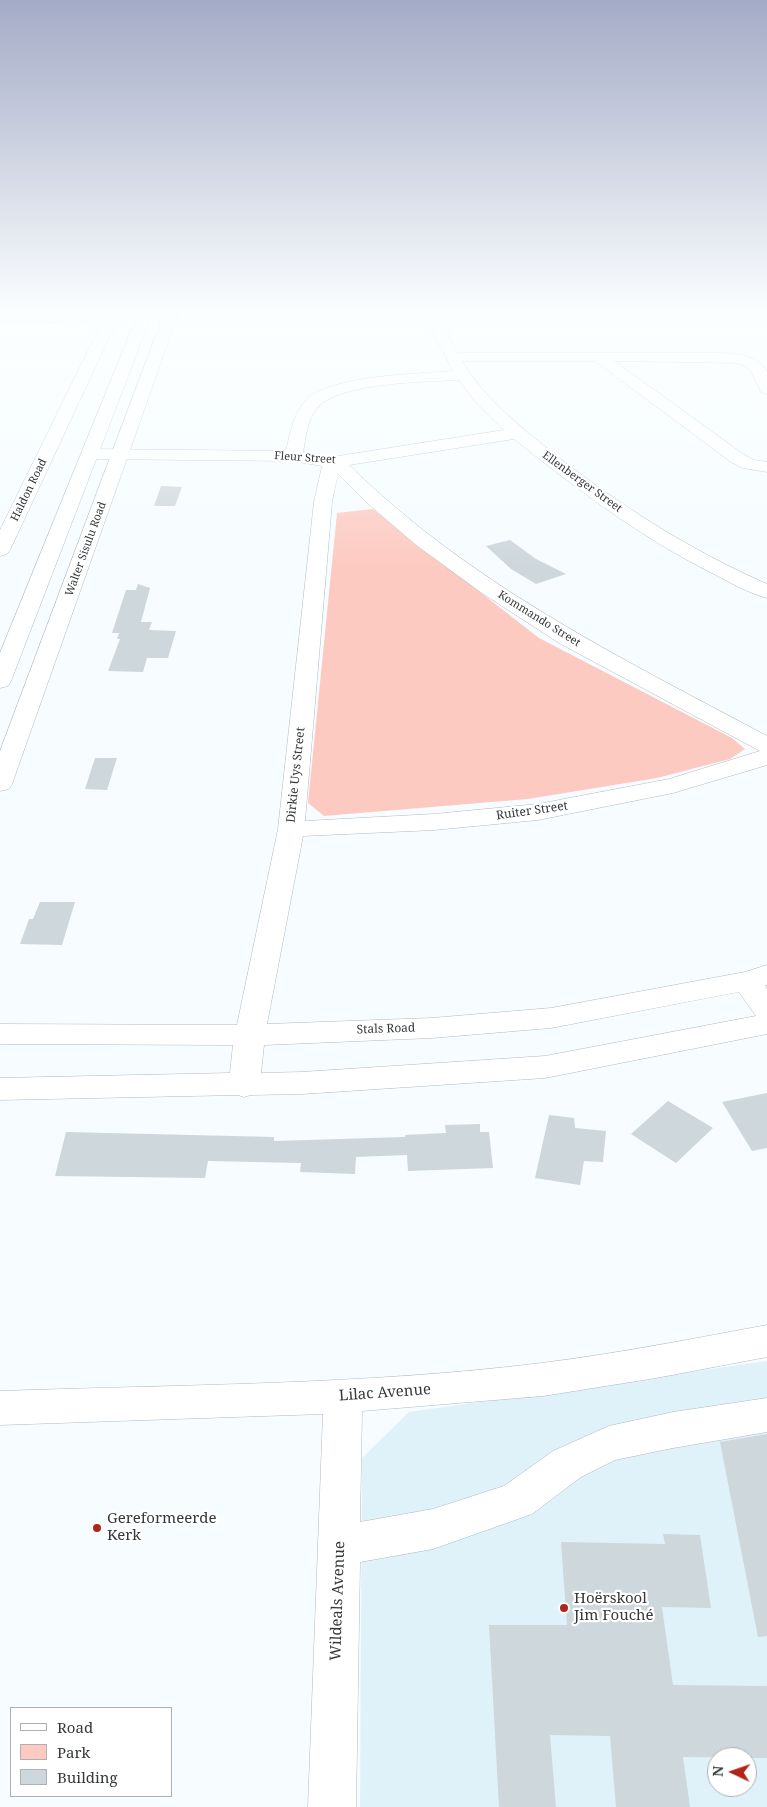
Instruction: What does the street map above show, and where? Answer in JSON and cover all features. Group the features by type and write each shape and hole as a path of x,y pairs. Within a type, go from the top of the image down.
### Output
{"main road":[{"name":"Haldon Road","path":"0,550 4,533 72,398"},
{"path":"38,678 1,680 112,398"},
{"name":"Walter Sisulu Road","path":"0,784 141,398"},
{"path":"293,456 303,417 318,398"},
{"name":"Ellenberger Street","path":"481,398 487,406 518,433 599,497 711,565 767,592"},
{"path":"655,398 737,458 749,464 767,467"},
{"path":"110,403 139,403"},
{"name":"Fleur Street","path":"90,454 293,456 332,462 518,433"},
{"name":"Dirkie Uys Street","path":"244,1086 250,1035 291,829 347,500 332,462"},
{"name":"Kommando Street","path":"332,462 341,467 347,500 423,541 482,584 567,638 767,746"},
{"path":"50,554 84,554"},
{"name":"Ruiter Street","path":"291,829 434,822 538,812 673,786 767,757"},
{"path":"756,978 767,1010"},
{"name":"Stals Road","path":"0,1034 250,1035 432,1028 551,1018 756,978"},
{"path":"0,1089 244,1086 545,1067 767,1024"},
{"name":"Lilac Avenue","path":"0,1408 343,1396 470,1387 620,1368 767,1341"},
{"name":"Wildeals Avenue","path":"332,1807 343,1396"},
{"path":"339,1546 433,1529 517,1501 567,1464 609,1444 674,1430 767,1415"}],"shaded area":[{"name":"Hoërskool Jim Fouché","path":"767,1361 767,1807 360,1807 362,1458 409,1412"}],"green space":[{"path":"373,509 539,638 732,738 745,749 730,759 657,778 528,799 324,816 308,803 337,513"}],"building":[{"path":"161,486 182,487 175,506 154,506"},
{"path":"510,540 536,559 566,574 536,584 511,569 486,546"},
{"path":"138,584 150,588 141,622 152,622 149,630 176,631 168,658 147,658 143,672 108,671 120,639 117,639 119,633 112,633 126,590 136,590"},
{"path":"95,758 117,758 107,790 85,789"},
{"path":"40,902 75,902 62,945 20,944 29,919 33,919"},
{"path":"767,1093 767,1148 752,1151 722,1102"},
{"path":"668,1101 713,1128 676,1163 631,1134"},
{"path":"549,1115 574,1118 575,1128 606,1131 603,1162 584,1161 580,1185 535,1178"},
{"path":"480,1124 480,1132 489,1132 493,1168 408,1171 407,1155 356,1157 355,1174 300,1172 301,1163 208,1161 205,1178 55,1176 66,1132 274,1137 274,1141 405,1137 405,1135 446,1133 445,1125"},
{"path":"767,1434 767,1636 758,1637 720,1442"},
{"path":"663,1534 700,1535 711,1608 662,1607 673,1685 767,1686 767,1758 757,1758 757,1747 707,1747 707,1757 683,1757 690,1807 616,1807 610,1736 550,1735 556,1807 499,1807 489,1625 567,1625 561,1542 665,1544"}],"place":[{"name":"Gereformeerde Kerk","path":"97,1528"},
{"name":"Hoërskool Jim Fouché","path":"564,1608"}]}
